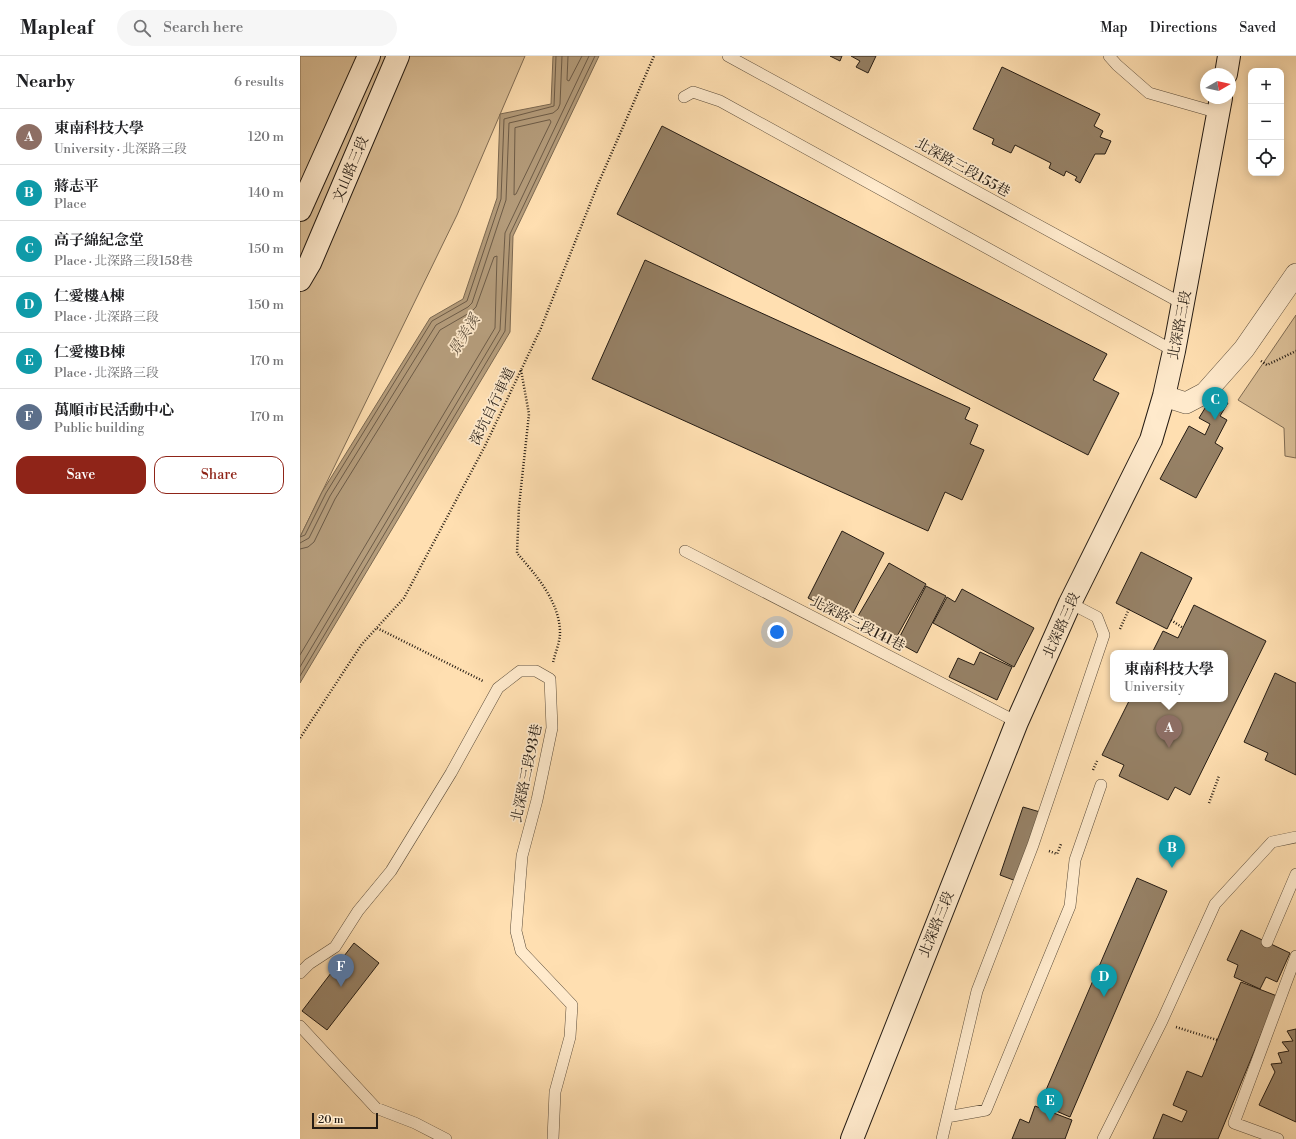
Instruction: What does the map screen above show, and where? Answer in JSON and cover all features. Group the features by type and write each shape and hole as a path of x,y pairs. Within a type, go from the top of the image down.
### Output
{"main road":[{"name":"文山路三段","path":"300,210 369,56"},
{"name":"文山路三段","path":"300,280 310,263 398,56"},
{"path":"1227,68 1229,56"},
{"name":"北深路三段","path":"852,1139 1017,722 1070,603 1151,440 1164,396 1174,351 1220,105"}],"street":[{"path":"1164,396 1186,403 1205,393 1244,349 1296,274"}],"lane":[{"name":"北深路三段155巷","path":"728,56 1183,304"},
{"path":"1109,56 1149,93 1220,105"},
{"path":"684,98 693,92 720,101 1174,351"},
{"name":"北深路三段141巷","path":"684,551 1017,722"},
{"path":"942,1139 977,991 1033,845 1104,636 1097,618 1070,603"},
{"path":"300,973 309,964 335,947 358,911 391,871 452,773 498,688 520,671 536,671 550,679"},
{"name":"北深路三段93巷","path":"550,679 552,728 537,800 522,856 516,931 521,952 572,1005 570,1036 555,1092 553,1139"},
{"path":"947,1117 986,1110 1070,906 1074,860 1101,785"},
{"path":"1104,1139 1162,1021 1215,904 1272,842 1296,837"},
{"path":"1267,942 1296,874"},
{"path":"1278,1139 1234,1123 1296,956"},
{"path":"300,1026 376,1108 415,1123 446,1139"}],"path":[{"name":"深坑自行車道","path":"300,738 362,644 404,598 485,446 541,328 598,184 654,56"},
{"path":"1267,365 1296,351"},
{"path":"521,370 529,414 519,506 517,553 536,574 556,610 560,633 550,679"},
{"path":"1172,620 1183,628"},
{"path":"377,628 498,688"},
{"path":"1208,803 1219,776"},
{"path":"1175,1026 1217,1040"}],"shaded area":[{"path":"300,56 525,56 457,215 300,537"},
{"path":"1296,315 1296,458 1285,456 1284,428 1238,400"}],"water":[{"name":"景美溪","path":"553,56 599,56 513,236 510,332 300,683 300,537 322,492 430,318 463,299 497,198 500,114 551,104"}],"building":[{"path":"830,56 842,56 840,61"},
{"path":"851,56 876,56 868,73 856,67 860,61"},
{"path":"1002,67 1100,114 1094,126 1103,131 1100,137 1111,141 1105,154 1095,154 1080,183 1075,180 1077,177 1066,171 1064,176 1049,168 1051,163 1015,145 1011,153 992,144 994,139 973,129"},
{"path":"662,126 1107,354 1093,380 1119,393 1088,455 617,214"},
{"path":"645,260 970,408 965,419 978,425 970,444 984,450 962,500 945,492 928,531 592,379"},
{"path":"1213,395 1228,403 1220,416 1227,420 1215,443 1223,448 1196,498 1160,479 1189,426 1205,435 1210,424 1199,418"},
{"path":"842,531 884,553 850,619 808,598"},
{"path":"1141,552 1192,578 1167,629 1116,603"},
{"path":"889,563 926,584 896,638 858,616"},
{"path":"926,586 946,596 917,653 897,642"},
{"path":"962,589 1034,628 1014,667 933,623 947,597 955,602"},
{"path":"1194,605 1266,641 1190,795 1175,787 1168,800 1119,776 1124,765 1102,755 1128,702 1228,702 1228,650 1154,650 1163,631 1178,638"},
{"path":"980,652 1012,667 997,700 949,677 958,658 974,665"},
{"path":"1275,673 1296,683 1296,775 1265,760 1268,753 1244,742"},
{"path":"1023,807 1040,812 1016,881 1000,875"},
{"path":"1137,878 1167,891 1070,1117 1040,1104"},
{"path":"1241,930 1290,953 1277,982 1266,977 1260,989 1234,977 1238,965 1227,960"},
{"path":"354,943 379,963 327,1030 302,1011"},
{"path":"1241,982 1277,996 1218,1139 1153,1139 1163,1114 1182,1122 1187,1111 1173,1105 1187,1071 1202,1077"},
{"path":"1296,1029 1296,1122 1259,1105 1275,1072 1271,1064 1282,1063 1278,1053 1289,1051 1282,1042 1293,1041 1287,1031"},
{"path":"1035,1106 1072,1120 1065,1139 1012,1139 1020,1119 1029,1123"}],"place":[{"name":"高子綿紀念堂","path":"1215,420"},
{"name":"東南科技大學","path":"1169,748"},
{"name":"蔣志平","path":"1172,868"},
{"name":"萬順市民活動中心","path":"341,987"},
{"name":"仁愛樓A棟","path":"1104,997"},
{"name":"仁愛樓B棟","path":"1050,1121"}]}
